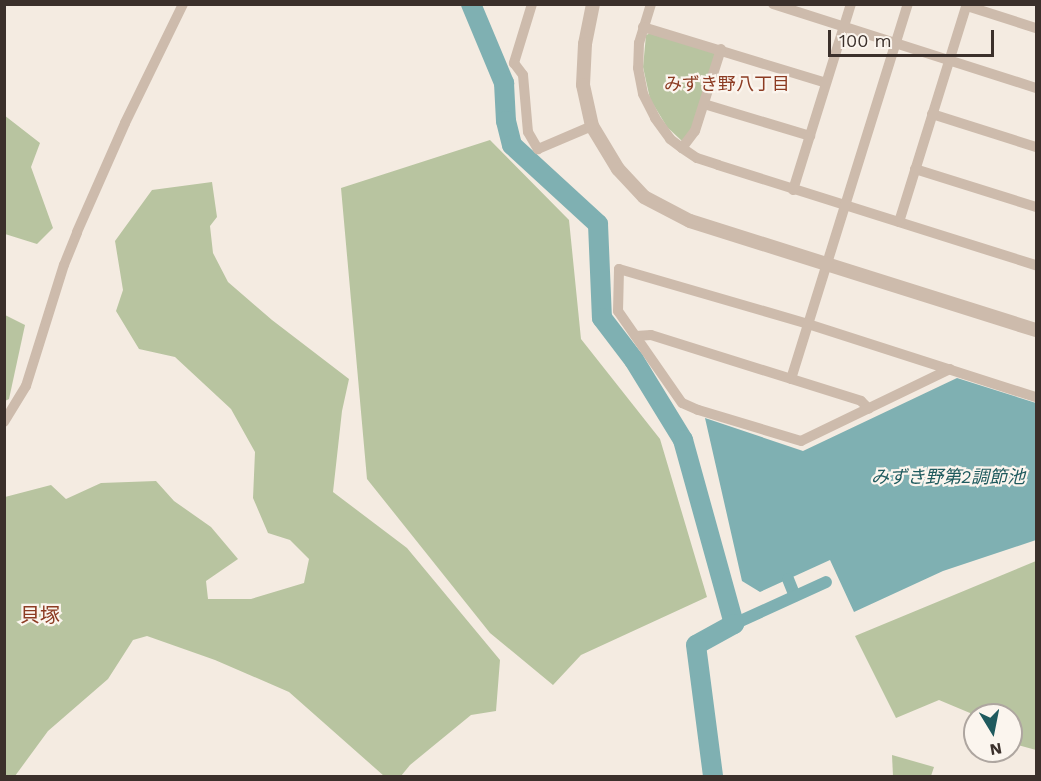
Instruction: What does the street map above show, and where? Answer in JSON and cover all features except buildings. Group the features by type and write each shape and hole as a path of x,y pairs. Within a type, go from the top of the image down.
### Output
{"street":[{"path":"4,422 26,386 77,231 124,123 183,4"},
{"path":"532,4 514,63 523,75 528,132 538,149 592,126"},
{"path":"593,4 585,44 583,85 592,126 618,169 644,197 690,221 1036,330"},
{"path":"651,4 643,27 638,68 643,94 655,118 670,139 682,148 697,158 793,190 1036,265"},
{"path":"773,4 1036,88"},
{"path":"793,190 851,4"},
{"path":"791,379 829,264 908,4"},
{"path":"899,222 967,5 1036,28"},
{"path":"643,27 826,83"},
{"path":"682,148 695,131 721,49"},
{"path":"704,104 810,136"},
{"path":"932,114 1036,147"},
{"path":"915,169 1036,207"},
{"path":"950,369 801,441 698,410 682,403 618,311 619,268 808,324 950,369 1036,397"},
{"path":"636,336 651,335 861,401 869,409"}],"green space":[{"path":"651,33 713,52 716,56 691,130 682,141 667,127 650,99 643,67 646,35"},
{"path":"4,115 40,143 31,167 53,228 37,244 5,234"},
{"path":"490,140 569,220 581,339 660,439 707,597 581,655 553,685 490,633 367,479 341,188"},
{"path":"212,182 217,217 210,226 213,253 228,282 272,320 349,379 342,411 333,492 407,548 500,660 496,711 471,715 410,765 401,776 384,776 289,692 215,660 147,636 133,640 108,679 48,731 15,776 5,776 5,497 51,485 66,499 101,483 156,481 174,501 211,527 238,559 206,581 208,599 251,599 304,583 309,559 290,540 268,533 253,498 255,452 231,409 175,357 139,349 116,311 123,290 115,241 152,190"},
{"path":"5,315 25,325 9,399 5,401"},
{"path":"1036,561 1036,750 1023,746 1023,703 963,703 963,710 939,700 896,718 855,636"},
{"path":"892,755 934,767 931,776 893,776"}],"water":[{"name":"みずき野第2調節池","path":"957,378 1036,403 1036,540 943,571 854,612 830,560 760,592 742,581 705,418 803,451"}],"waterway":[{"path":"471,4 504,83 506,121 512,145 598,224 602,318 634,360 683,440 734,624 696,645 713,776"},
{"path":"788,579 795,596"},
{"path":"734,624 826,582"}],"district":[{"name":"みずき野八丁目","path":"727,84"},
{"name":"貝塚","path":"40,615"}]}
